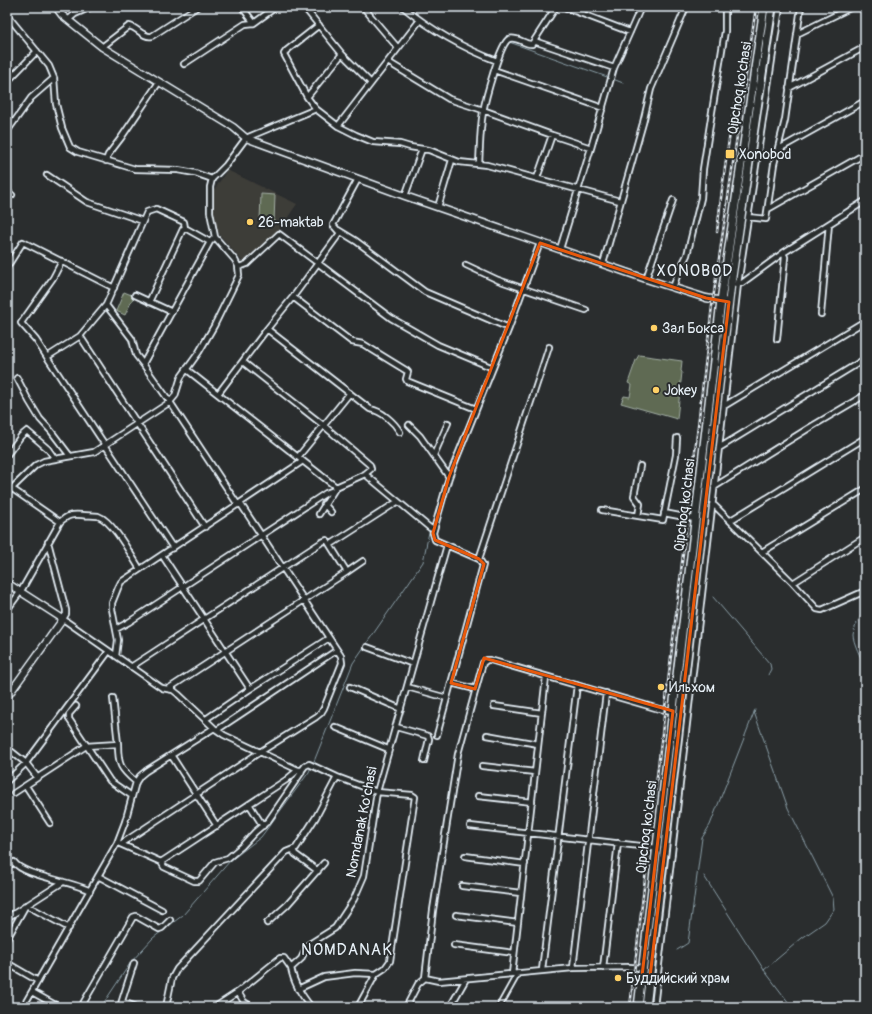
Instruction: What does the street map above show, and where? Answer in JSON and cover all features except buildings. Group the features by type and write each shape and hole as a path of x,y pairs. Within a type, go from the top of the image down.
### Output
{"main road":[{"name":"Qipchoq ko'chasi","path":"646,1007 645,974 657,848 695,519 721,301 764,7"},
{"name":"Qipchoq ko'chasi","path":"638,1007 645,974 729,302 734,284 772,7"}],"street":[{"path":"56,7 62,15 102,47 233,127 246,138 405,196 646,279 706,298 729,302"},
{"path":"68,20 75,14 91,7"},
{"path":"102,47 129,26 146,36 152,36 197,7"},
{"path":"242,7 254,23"},
{"path":"184,64 245,24 254,23 276,7"},
{"path":"304,7 342,54 371,83"},
{"path":"364,7 398,48"},
{"path":"403,7 420,20 462,45 497,61"},
{"path":"479,164 483,110 497,61 506,42 509,39 514,39 531,44 556,7"},
{"path":"564,7 630,32"},
{"path":"560,249 614,68 641,7"},
{"path":"602,264 643,123 651,89 686,7"},
{"path":"673,288 678,273 687,255 701,198 703,169 725,30 725,7"},
{"path":"654,1007 724,406 734,284 748,217 780,7"},
{"path":"748,217 766,219 774,164 779,149 785,120 802,7"},
{"path":"797,34 852,7"},
{"path":"8,18 49,66 54,78 56,107 62,128 70,147 78,152 135,169 186,171 212,179"},
{"path":"338,126 420,20"},
{"path":"319,25 284,54 307,97 316,109 338,126 373,142 400,144 429,150 452,160 487,165 620,201"},
{"path":"534,41 614,68"},
{"path":"789,88 865,47"},
{"path":"7,82 37,51"},
{"path":"307,97 342,54"},
{"path":"388,62 449,99 591,148"},
{"path":"494,70 603,108"},
{"path":"7,131 12,126 30,98 54,78"},
{"path":"106,161 108,155 159,82"},
{"path":"779,149 865,101"},
{"path":"7,493 36,465 44,461 91,453 138,424 170,402 175,396 181,378 199,352 214,326 239,275 239,267 236,260 215,237 210,212 210,187 212,179 226,165 246,138 316,109"},
{"path":"537,178 552,135"},
{"path":"405,196 422,149"},
{"path":"768,209 865,154"},
{"path":"438,207 452,160"},
{"path":"47,175 87,202 143,221"},
{"path":"218,394 340,233 332,225 358,179"},
{"path":"7,191 12,195"},
{"path":"646,279 673,200"},
{"path":"734,284 865,201"},
{"path":"47,357 80,336 106,305 147,212 156,209 184,222 185,228 182,231 149,302"},
{"path":"821,314 829,224"},
{"path":"185,228 210,242"},
{"path":"336,230 356,241 393,270 425,292 509,328"},
{"path":"239,267 247,264 279,234 391,318 438,345 493,368"},
{"path":"143,364 210,242 215,237"},
{"path":"7,267 23,242 114,288"},
{"path":"437,735 483,568 483,562 435,540 433,536 434,529 449,477 509,328 540,243"},
{"path":"777,339 785,257 783,253"},
{"path":"62,261 53,278 21,323 36,340 173,548"},
{"path":"466,265 498,280 586,310"},
{"path":"135,295 172,312"},
{"path":"293,297 352,342 363,344 407,371 407,380 476,409"},
{"path":"106,305 132,339 136,355 170,402 283,568 341,656 342,663 321,713 119,844"},
{"path":"724,406 865,321"},
{"path":"267,329 370,409 377,410 400,432"},
{"path":"80,336 205,527"},
{"path":"479,559 549,348"},
{"path":"719,448 865,359"},
{"path":"116,629 326,493 371,469 370,465 323,425 243,362"},
{"path":"186,369 335,488"},
{"path":"17,378 40,420 52,431 70,456"},
{"path":"298,457 350,393"},
{"path":"714,487 808,428 865,395"},
{"path":"434,455 448,423"},
{"path":"409,425 420,436 449,477"},
{"path":"7,455 21,436 28,431 55,459"},
{"path":"602,510 663,520 676,455 677,438"},
{"path":"731,520 865,438"},
{"path":"116,656 118,640 112,603 121,582 302,461"},
{"path":"638,516 640,504 634,496 640,466"},
{"path":"364,474 430,528 434,529"},
{"path":"11,488 60,522"},
{"path":"319,514 335,488"},
{"path":"762,552 865,489"},
{"path":"330,544 397,502"},
{"path":"324,504 331,512"},
{"path":"712,505 716,506 731,520 819,610 865,591"},
{"path":"664,513 695,519"},
{"path":"7,610 21,591 60,522 67,516 99,516 118,534 140,569"},
{"path":"793,583 865,537"},
{"path":"131,667 325,540 327,540 330,544 347,572"},
{"path":"7,697 63,619 66,612 48,542"},
{"name":"Nomdanak Ko'chasi","path":"291,968 301,959 308,945 335,928 354,899 364,876 376,792 388,749 396,728 447,545"},
{"path":"162,555 250,688"},
{"path":"168,689 363,561"},
{"path":"7,583 63,619 162,688 173,690 206,719 215,729 224,735 300,770"},
{"path":"206,719 250,688 329,638"},
{"path":"368,647 413,664"},
{"path":"24,1007 98,876 119,844 136,782 140,776 337,650"},
{"path":"7,781 26,763 109,651"},
{"path":"406,1007 418,984 425,978 433,910 458,754 482,665 487,660 659,709 673,711"},
{"path":"512,974 546,677"},
{"path":"451,683 475,690"},
{"path":"542,970 577,685"},
{"path":"350,687 401,709"},
{"path":"407,687 447,698"},
{"path":"573,968 606,693"},
{"path":"113,698 119,764 124,772 136,782"},
{"path":"76,706 69,714 69,719 110,781 132,796"},
{"path":"494,706 542,713"},
{"path":"335,727 388,749"},
{"path":"396,728 428,736 429,739 424,761"},
{"path":"487,735 538,744"},
{"path":"14,793 86,746 118,744"},
{"path":"7,748 26,763 37,777"},
{"path":"171,755 217,826"},
{"path":"161,862 286,780 307,764 376,792 414,795 416,799 390,961 385,968 376,974 358,1007"},
{"path":"482,766 535,772"},
{"path":"119,844 161,862 164,866 194,881 199,881 215,862 228,858 268,821 301,773 300,770"},
{"path":"166,1007 172,978 180,965 286,852 296,848 316,818 337,777"},
{"path":"26,786 50,823"},
{"path":"478,796 532,802"},
{"path":"250,804 263,826"},
{"path":"470,826 657,848"},
{"path":"603,968 618,843"},
{"path":"292,850 295,854 318,871"},
{"path":"465,856 525,864"},
{"path":"7,866 14,862 19,867 82,887 90,891"},
{"path":"267,923 287,905 324,863"},
{"path":"98,876 162,910"},
{"path":"7,918 63,882"},
{"path":"462,886 521,893"},
{"path":"26,905 69,928"},
{"path":"7,939 26,905"},
{"path":"456,915 518,923"},
{"path":"81,1007 133,917 136,916 159,928 162,928 170,920"},
{"path":"454,945 514,953"},
{"path":"215,1007 238,992 280,958 284,958 291,968 298,989 311,1007"},
{"path":"7,963 38,981"},
{"path":"134,963 121,1005 137,1007"},
{"path":"425,978 439,981 573,968 629,967 645,974"},
{"path":"298,989 324,977 355,972 376,974"},
{"path":"499,1007 518,974"},
{"path":"450,1007 466,979"},
{"path":"32,992 59,1007"},
{"path":"238,992 244,1002 252,1007"}],"highlighted area":[{"path":"540,243 706,298 729,302 650,977 642,976 673,711 484,658 475,689 451,683 484,564 479,559 435,540 433,533 449,477"}],"shaded area":[{"name":"26-maktab","path":"227,170 297,204 277,233 247,261 243,262 217,232 213,213 213,192"}],"green space":[{"path":"261,194 275,195 274,222 260,221"},
{"path":"124,292 134,296 125,315 116,311"},
{"name":"Jokey","path":"639,355 682,361 677,419 621,403 624,396 630,397 632,385 628,383"}],"waterway":[{"path":"509,42 610,78"},
{"path":"613,79 623,83"},
{"path":"313,764 353,663 423,562 429,532"},
{"path":"713,597 770,664 771,669 768,675"},
{"path":"865,609 856,625 853,635 859,655 865,665"},
{"path":"677,950 688,943 702,838 710,825 755,710"},
{"path":"754,712 788,808 833,898 834,909 825,922 802,938 764,970"},
{"path":"101,1007 131,962 153,938 183,915 230,861 261,837 309,772 311,767"},
{"path":"704,876 764,970 792,1007"}],"railway":[{"path":"630,1007 712,306 756,7"},
{"path":"717,232 734,107 742,66"}],"place":[{"name":"Xonobod","path":"730,154"},
{"name":"26-maktab","path":"250,222"},
{"name":"Зал Бокса","path":"654,328"},
{"name":"Jokey","path":"656,390"},
{"name":"Ильхом","path":"661,687"},
{"name":"Буддийский храм","path":"618,978"}],"district":[{"name":"XONOBOD","path":"695,270"},
{"name":"NOMDANAK","path":"347,949"}]}
